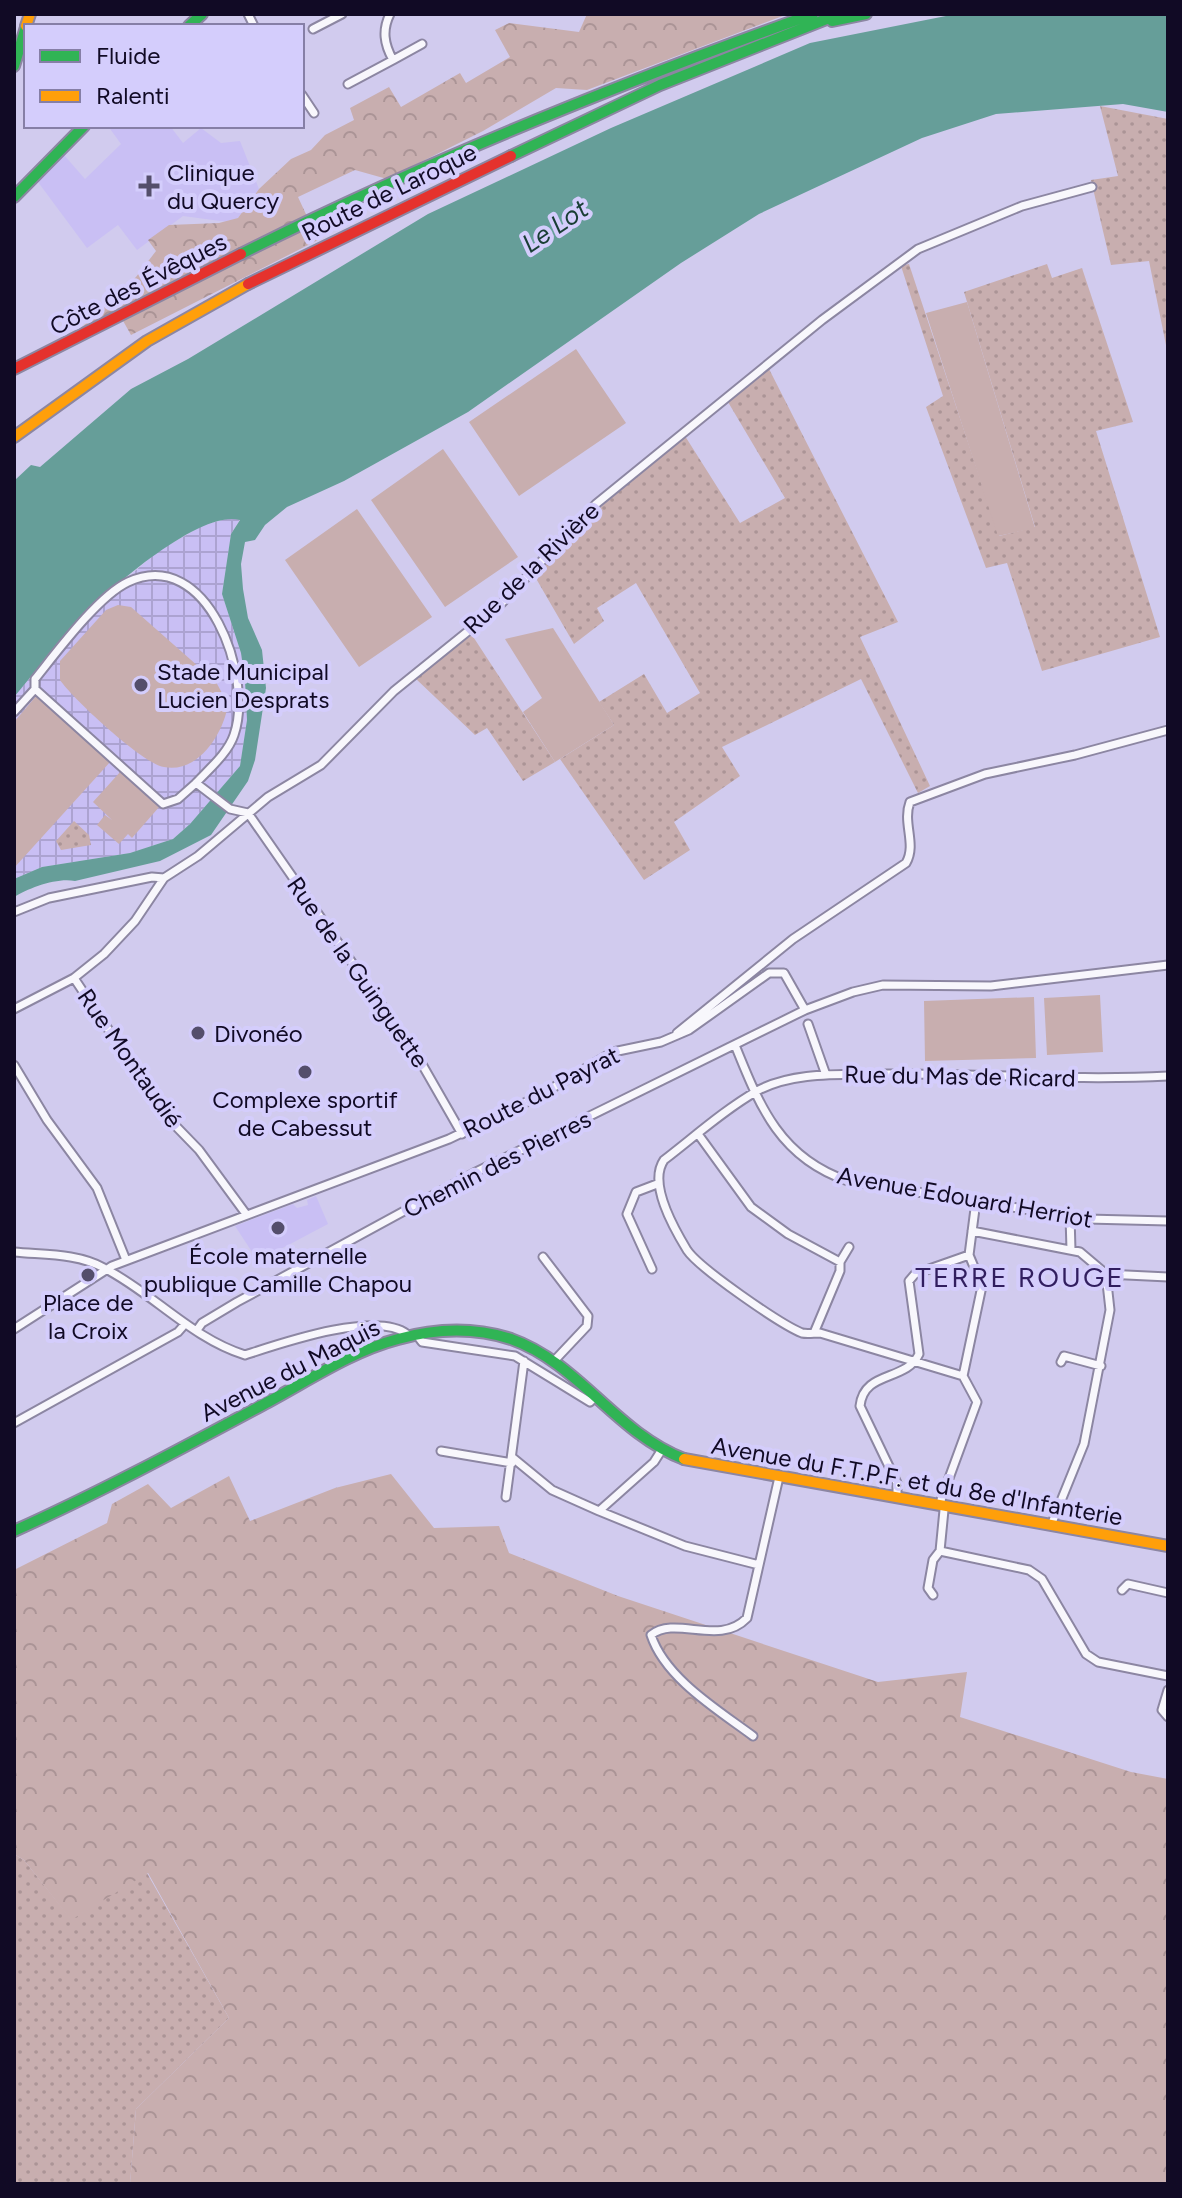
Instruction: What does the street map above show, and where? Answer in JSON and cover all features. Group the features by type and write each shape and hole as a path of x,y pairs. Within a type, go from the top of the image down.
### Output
{"main road":[{"name":"Côte des Évêques","path":"14,369 364,194 640,76 813,14"},
{"name":"Route de Laroque","path":"14,437 147,341 205,306 325,245 660,85 839,14"},
{"name":"Route de Laroque","path":"805,28 866,14"},
{"path":"14,66 24,33"},
{"path":"15,197 82,128"},
{"name":"Avenue du Maquis","path":"14,1531 87,1498 336,1364 411,1333 438,1328 486,1332 527,1346 554,1361 631,1432 661,1451"},
{"name":"Avenue du F.T.P.F. et du 8e d'Infanterie","path":"661,1451 697,1464 897,1496 1168,1546"}],"street":[{"path":"313,29 342,14"},
{"path":"390,14 384,25 385,47 393,60"},
{"path":"348,84 422,44"},
{"path":"304,98 314,113"},
{"name":"Rue de la Rivière","path":"14,1009 74,978 104,954 135,921 164,878 198,856 248,813 321,765 394,691 498,607 596,504 833,312 918,249 1022,206 1092,187"},
{"path":"14,712 35,689 35,679 71,635 120,588 145,578 177,578 193,589 215,613 224,633 239,707 234,736 196,783 178,799 163,804 35,689"},
{"path":"676,1035 793,939 906,863 911,851 905,815 910,802 985,774 1075,755 1168,730"},
{"path":"196,783 230,809 248,813"},
{"name":"Rue de la Guinguette","path":"248,813 419,1059 462,1134"},
{"path":"15,910 49,898 152,877 164,878"},
{"path":"803,1006 883,985 991,986 1168,965"},
{"name":"Route du Payrat","path":"126,1260 462,1134 539,1096 613,1052 689,1030 769,973 784,973 803,1006"},
{"name":"Rue Montaudié","path":"74,978 166,1116 199,1150 246,1214"},
{"name":"Chemin des Pierres","path":"197,1330 202,1323 237,1302 474,1173 735,1045 803,1006"},
{"path":"808,1024 826,1075"},
{"name":"Avenue Edouard Herriot","path":"735,1045 755,1092 779,1134 801,1158 825,1173 848,1181 1070,1216 1168,1221"},
{"path":"14,1065 97,1188 126,1260 14,1329"},
{"name":"Rue du Mas de Ricard","path":"657,1184 656,1171 664,1160 755,1092 788,1080 826,1075 1168,1076"},
{"path":"698,1134 751,1207 788,1234 833,1255 840,1262"},
{"path":"652,1269 627,1214 636,1192 657,1184 688,1252 747,1299 804,1334 814,1333 963,1376"},
{"path":"933,1595 928,1588 933,1560 940,1551 941,1500 977,1402 963,1376 982,1286 969,1255 976,1201"},
{"path":"1070,1216 1071,1250"},
{"path":"972,1231 1080,1252 1106,1274 1168,1277"},
{"path":"814,1333 840,1271 840,1262 849,1247"},
{"path":"14,1252 79,1259 107,1269 185,1324 245,1355 312,1334 352,1327 391,1328 411,1333 422,1342 469,1347 524,1361 590,1402 594,1398"},
{"path":"897,1496 897,1483 860,1406 861,1394 869,1383 915,1362 919,1354 909,1281 915,1274 969,1255"},
{"path":"543,1257 588,1316 587,1326 554,1361"},
{"path":"1052,1523 1084,1444 1101,1366 1110,1310 1106,1274"},
{"path":"14,1423 178,1332 185,1324"},
{"path":"1061,1362 1064,1356 1101,1366"},
{"path":"506,1497 524,1361"},
{"path":"441,1451 513,1460 552,1490 599,1511 685,1546 759,1565"},
{"path":"599,1511 654,1462 661,1451"},
{"path":"753,1736 683,1681 655,1648 651,1635 669,1628 709,1632 739,1625 747,1618 779,1477"},
{"path":"940,1551 1029,1570 1042,1579 1086,1654 1098,1662 1168,1676"},
{"path":"1122,1590 1128,1584 1168,1593"},
{"path":"1168,1690 1162,1710 1168,1717"}],"shaded area":[{"name":"Clinique du Quercy","path":"109,128 172,128 183,143 201,128 221,143 240,141 259,189 238,218 228,222 183,216 137,250 118,225 87,248 38,182 64,155 85,179 121,144"},
{"path":"230,518 240,519 231,534 222,594 241,653 245,681 247,720 240,766 173,839 130,853 42,867 14,879 14,697 73,625 158,551 204,525"},
{"name":"École maternelle publique Camille Chapou","path":"316,1196 328,1224 258,1261 235,1226 293,1204 297,1208 308,1205 307,1200"}],"green space":[{"path":"587,14 788,14 587,90 556,88 483,131 387,179 355,170 298,197 318,240 131,335 117,310 81,328 136,277 156,251 148,240 169,225 219,223 238,218 259,189 291,159 311,150 325,135 354,120 350,108 389,87 401,107 460,73 466,83 510,57 495,30 509,23 579,32"},
{"path":"1100,106 1168,119 1168,355 1149,261 1111,265 1091,180 1118,176"},
{"path":"909,264 999,536 1035,527 964,292 1047,264 1052,278 1082,268 1133,422 1096,431 1160,637 1042,671 1007,563 986,568 926,407 943,396 901,266"},
{"path":"967,302 1035,528 998,536 926,313"},
{"path":"576,349 626,423 519,496 469,422"},
{"path":"769,369 898,622 860,637 930,786 918,793 861,679 722,747 740,776 674,822 690,850 644,880 560,759 614,725 599,702 644,674 667,713 700,693 636,583 597,608 604,621 574,644 534,575 605,503 685,436 740,523 785,498 728,402"},
{"path":"443,449 518,557 445,607 371,500"},
{"path":"357,509 432,617 359,667 285,560"},
{"name":"Stade Municipal Lucien Desprats","path":"118,605 131,607 216,682 228,704 215,739 188,764 164,767 141,755 93,715 60,680 60,661 106,610"},
{"path":"553,628 614,725 555,762 523,712 542,698 505,639"},
{"path":"472,635 555,762 523,781 487,728 475,735 415,678"},
{"path":"37,695 111,761 14,868 14,722"},
{"path":"121,771 160,806 132,838 128,834 119,844 97,825 105,815 112,820 93,802"},
{"path":"74,821 89,835 91,845 61,850 56,841"},
{"path":"1100,995 1103,1052 1047,1055 1044,998"},
{"path":"1034,997 1036,1058 925,1061 924,1001"},
{"path":"391,1474 434,1528 499,1526 509,1553 618,1596 878,1682 967,1672 960,1717 1131,1772 1168,1779 1168,2184 130,2184 136,2109 229,2018 148,1873 71,1920 24,1860 14,1854 14,1570 107,1523 112,1504 148,1484 171,1508 229,1476 250,1521 335,1488"},
{"path":"14,1854 24,1860 71,1919 147,1873 229,2018 136,2109 130,2184 14,2184"}],"water":[{"name":"Le Lot","path":"956,14 1168,14 1168,112 1123,104 996,114 922,138 759,214 681,263 468,412 344,481 287,507 265,525 255,540 245,542 241,564 243,589 248,618 262,650 266,688 255,760 248,781 211,835 160,861 75,881 52,882 14,897 14,879 42,867 130,853 173,839 240,766 247,720 241,653 222,594 231,534 240,520 222,520 201,527 177,540 127,576 73,625 14,697 14,481 31,465 40,467 131,389 188,359 428,214 611,128 810,43"}],"traffic: fast":[{"path":"191,24 202,14"},
{"path":"241,254 381,187 523,125 813,14"},
{"path":"511,156 660,85 839,14"},
{"path":"832,21 866,14"},
{"path":"14,66 24,34"},
{"path":"14,197 82,128"},
{"path":"14,1531 142,1469 347,1358 398,1339 440,1331 497,1335 535,1350 557,1364 638,1433 684,1459"}],"traffic: slow":[{"path":"27,24 30,14"},
{"path":"14,437 147,341 248,284"},
{"path":"684,1459 1168,1546"}],"traffic: jam":[{"path":"248,284 511,156"},
{"path":"14,369 241,254"}],"place":[{"name":"Clinique du Quercy","path":"149,186"},
{"name":"Stade Municipal Lucien Desprats","path":"141,685"},
{"name":"Divonéo","path":"198,1033"},
{"name":"Complexe sportif de Cabessut","path":"305,1072"},
{"name":"École maternelle publique Camille Chapou","path":"278,1228"},
{"name":"Place de la Croix","path":"88,1275"}],"district":[{"name":"TERRE ROUGE","path":"1020,1277"}]}
